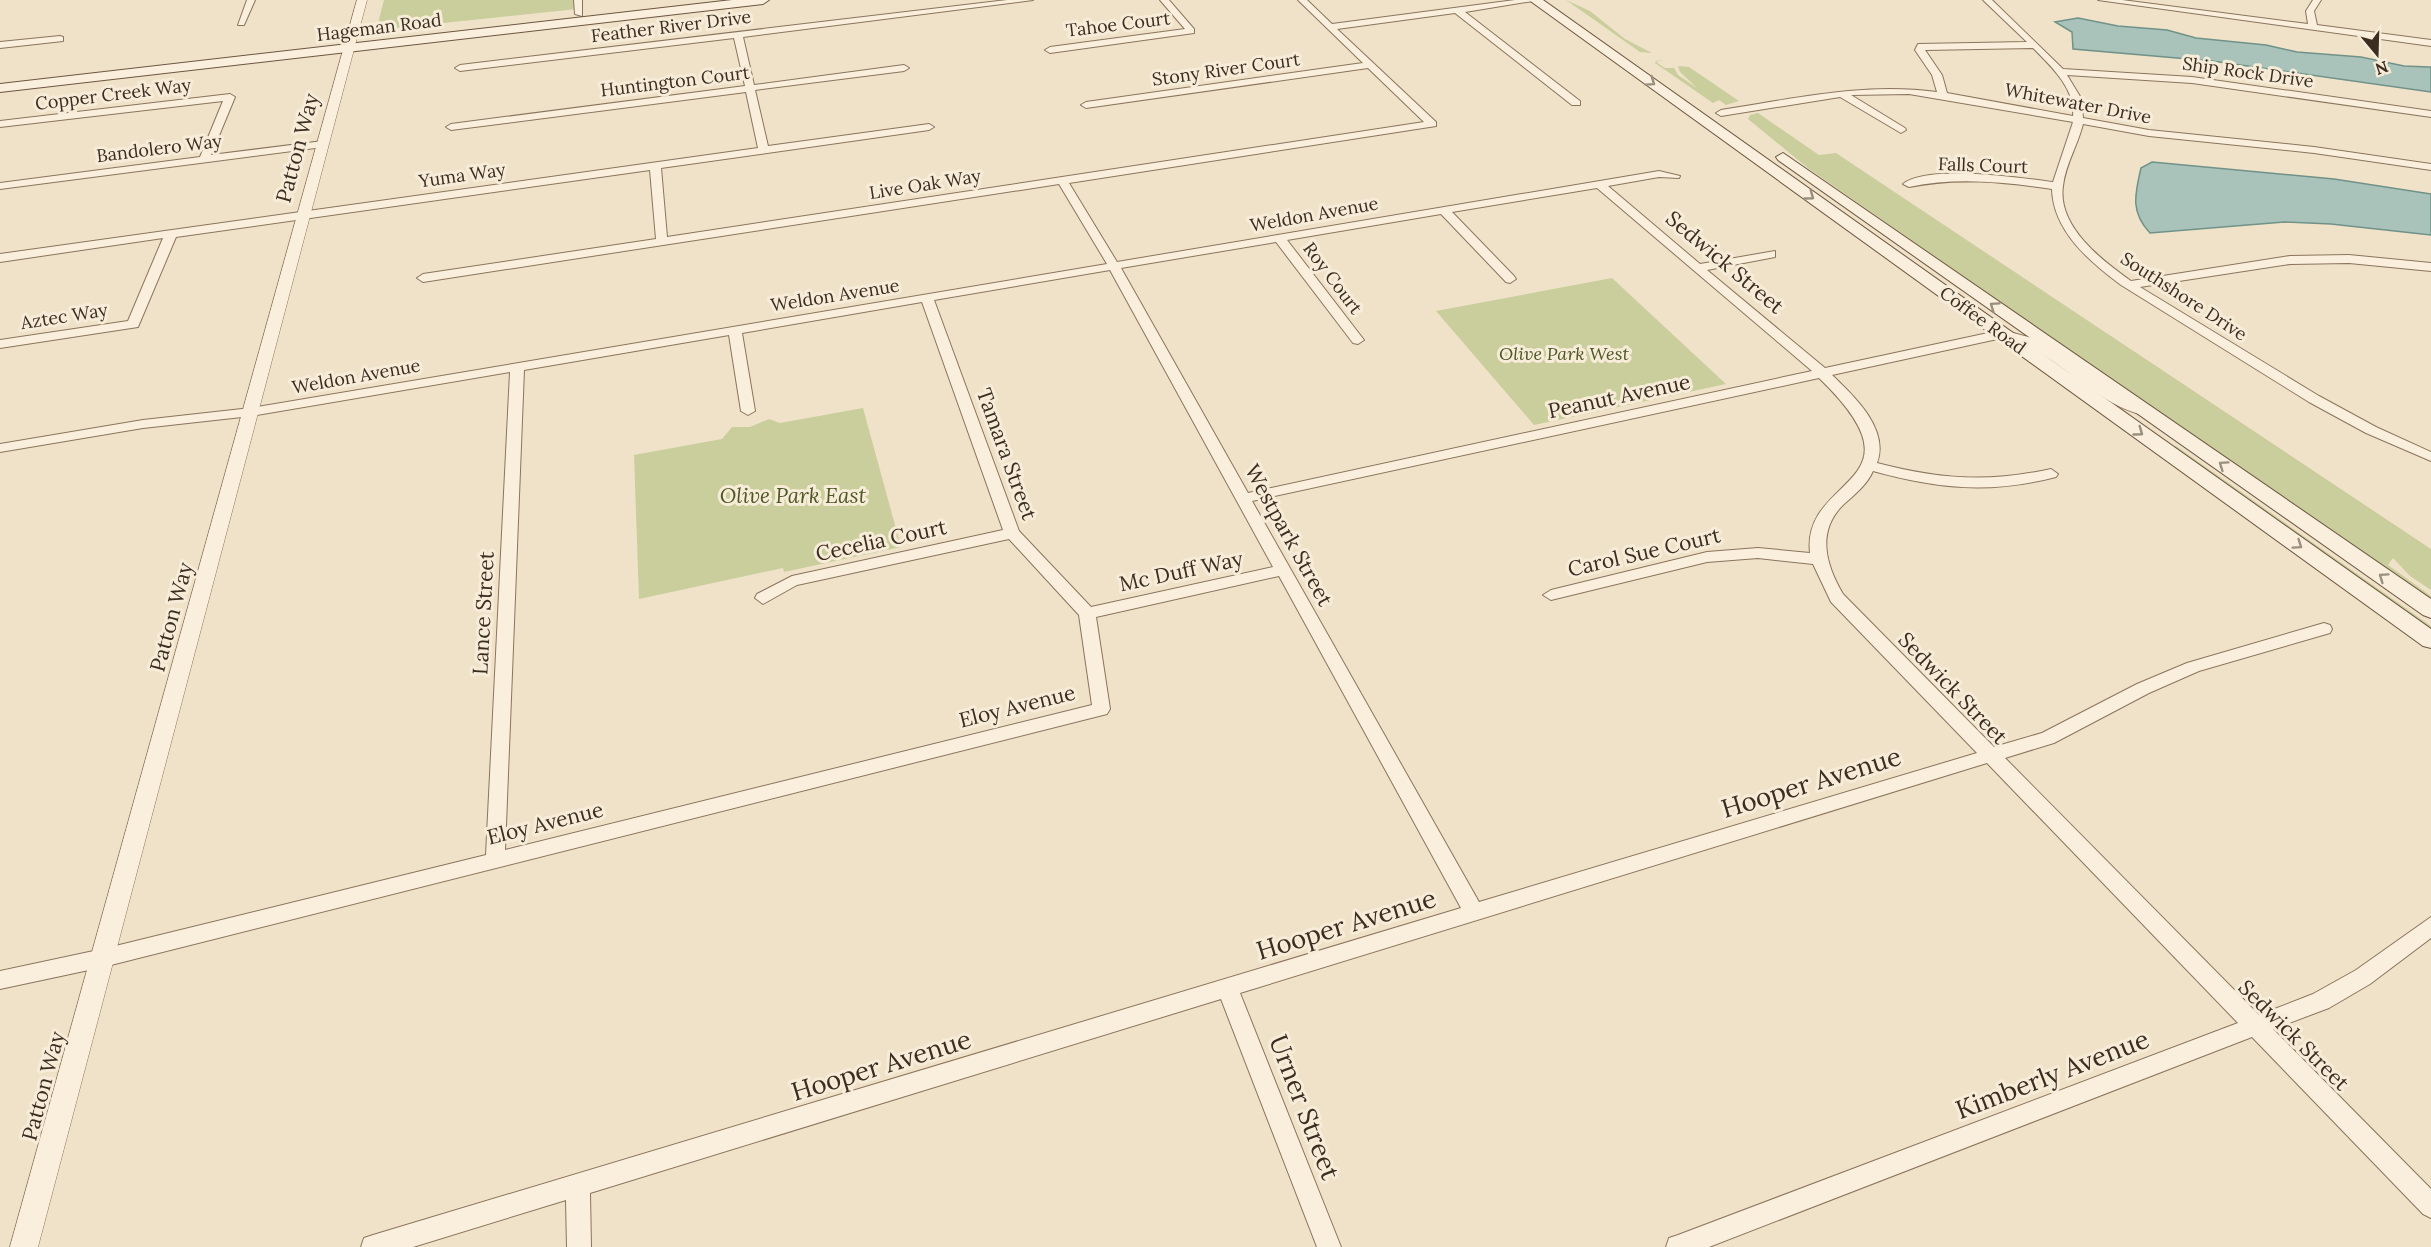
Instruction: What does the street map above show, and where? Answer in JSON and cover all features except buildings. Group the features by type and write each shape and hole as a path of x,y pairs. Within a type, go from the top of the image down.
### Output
{"main road":[{"name":"Hageman Road","path":"0,88 698,0"},
{"name":"Hageman Road","path":"0,80 763,0"},
{"name":"Coffee Road","path":"1535,0 2431,640"},
{"name":"Coffee Road","path":"1557,0 2431,610"},
{"path":"1565,22 1580,24 1625,55 1642,59"}],"street":[{"path":"241,22 251,0"},
{"name":"Patton Way","path":"24,1247 362,0"},
{"path":"578,0 579,14"},
{"name":"Feather River Drive","path":"459,69 738,35 955,4 1029,0"},
{"name":"Tahoe Court","path":"1050,50 1191,31 1164,0"},
{"path":"1302,0 1370,65"},
{"path":"1330,27 1535,0"},
{"name":"Southshore Drive","path":"1987,0 2060,72 2078,102 2077,120 2057,186 2060,209 2076,237 2103,264 2131,285 2313,400 2381,435 2431,457"},
{"path":"2102,0 2133,2 2431,44"},
{"path":"2313,28 2310,11 2318,0"},
{"path":"1457,10 1576,103"},
{"path":"738,35 764,150"},
{"path":"0,45 60,39"},
{"path":"1943,95 1942,83 1920,50 1921,46 2033,45"},
{"name":"Stony River Court","path":"1086,105 1370,65"},
{"name":"Live Oak Way","path":"423,278 1432,124 1370,65"},
{"name":"Huntington Court","path":"451,127 904,68"},
{"name":"Ship Rock Drive","path":"2060,72 2192,80 2431,114"},
{"name":"Whitewater Drive","path":"1720,113 1842,94 1891,91 1943,95 2149,133 2314,150 2431,167"},
{"path":"1842,94 1901,130"},
{"name":"Copper Creek Way","path":"0,124 230,97 204,159"},
{"name":"Yuma Way","path":"0,258 929,127"},
{"name":"Bandolero Way","path":"0,186 323,144"},
{"path":"655,165 662,242"},
{"name":"Weldon Avenue","path":"0,448 143,424 251,412 1659,174 1675,176"},
{"name":"Falls Court","path":"1909,184 1945,177 2057,186"},
{"name":"Westpark Street","path":"1062,181 1114,266 1474,913"},
{"name":"Sedwick Street","path":"1599,184 1822,373 1846,396 1866,423 1871,438 1869,465 1862,478 1826,516 1819,530 1819,559 1831,589 1852,617 2431,1206"},
{"path":"1443,210 1510,279"},
{"name":"Aztec Way","path":"0,344 133,324 171,234"},
{"name":"Roy Court","path":"1280,238 1358,340"},
{"path":"1697,268 1771,254"},
{"path":"2131,285 2290,260 2349,259 2431,267"},
{"name":"Tamara Street","path":"927,298 1012,533 1087,613"},
{"path":"735,330 748,411"},
{"path":"2002,334 2020,337 2031,342 2112,399 2149,414"},
{"name":"Peanut Avenue","path":"1244,498 2002,334"},
{"name":"Lance Street","path":"495,860 517,367"},
{"path":"1869,465 1919,479 1972,486 2007,484 2051,474"},
{"name":"Cecelia Court","path":"763,598 792,581 1012,533"},
{"name":"Carol Sue Court","path":"1551,595 1707,557 1758,553 1819,559"},
{"name":"Mc Duff Way","path":"1087,613 1284,570"},
{"name":"Eloy Avenue","path":"0,980 103,958 1101,710 1087,613"},
{"name":"Hooper Avenue","path":"373,1247 1989,757 2048,738 2087,721 2148,686 2178,673 2325,629"},
{"name":"Kimberly Avenue","path":"1678,1247 2255,1027 2330,996 2363,977 2431,926"},
{"name":"Urner Street","path":"1227,988 1329,1247"},
{"path":"578,1185 579,1247"}],"green space":[{"path":"384,0 577,0 577,9 386,29 377,27"},
{"path":"1566,0 1590,11 1625,39 1652,53 1640,52"},
{"path":"1663,60 1656,62 1665,68 1674,68 1678,75 1697,88 1680,72 1678,66 1689,67 1739,101 1726,105 1719,100 1713,103 1655,63 1656,61"},
{"path":"1758,113 1819,155 1836,153 2431,549 2431,590 2410,576 2393,558 2388,565 2431,596 2431,601 1809,169 1748,119 1750,115"},
{"name":"Olive Park West","path":"1612,278 1726,384 1534,425 1436,311"},
{"name":"Olive Park East","path":"863,408 901,547 784,572 783,568 639,599 634,455 722,439 732,427 750,427 769,419 780,423"},
{"path":"2176,446 2431,626 2431,630 2173,447"}],"water":[{"path":"2078,18 2118,26 2167,30 2196,38 2266,45 2297,52 2361,57 2404,66 2431,67 2431,92 2212,61 2073,49 2072,32 2055,22"},
{"path":"2152,162 2334,179 2431,194 2431,235 2331,224 2284,222 2150,233 2139,218 2136,194 2141,168"}]}
